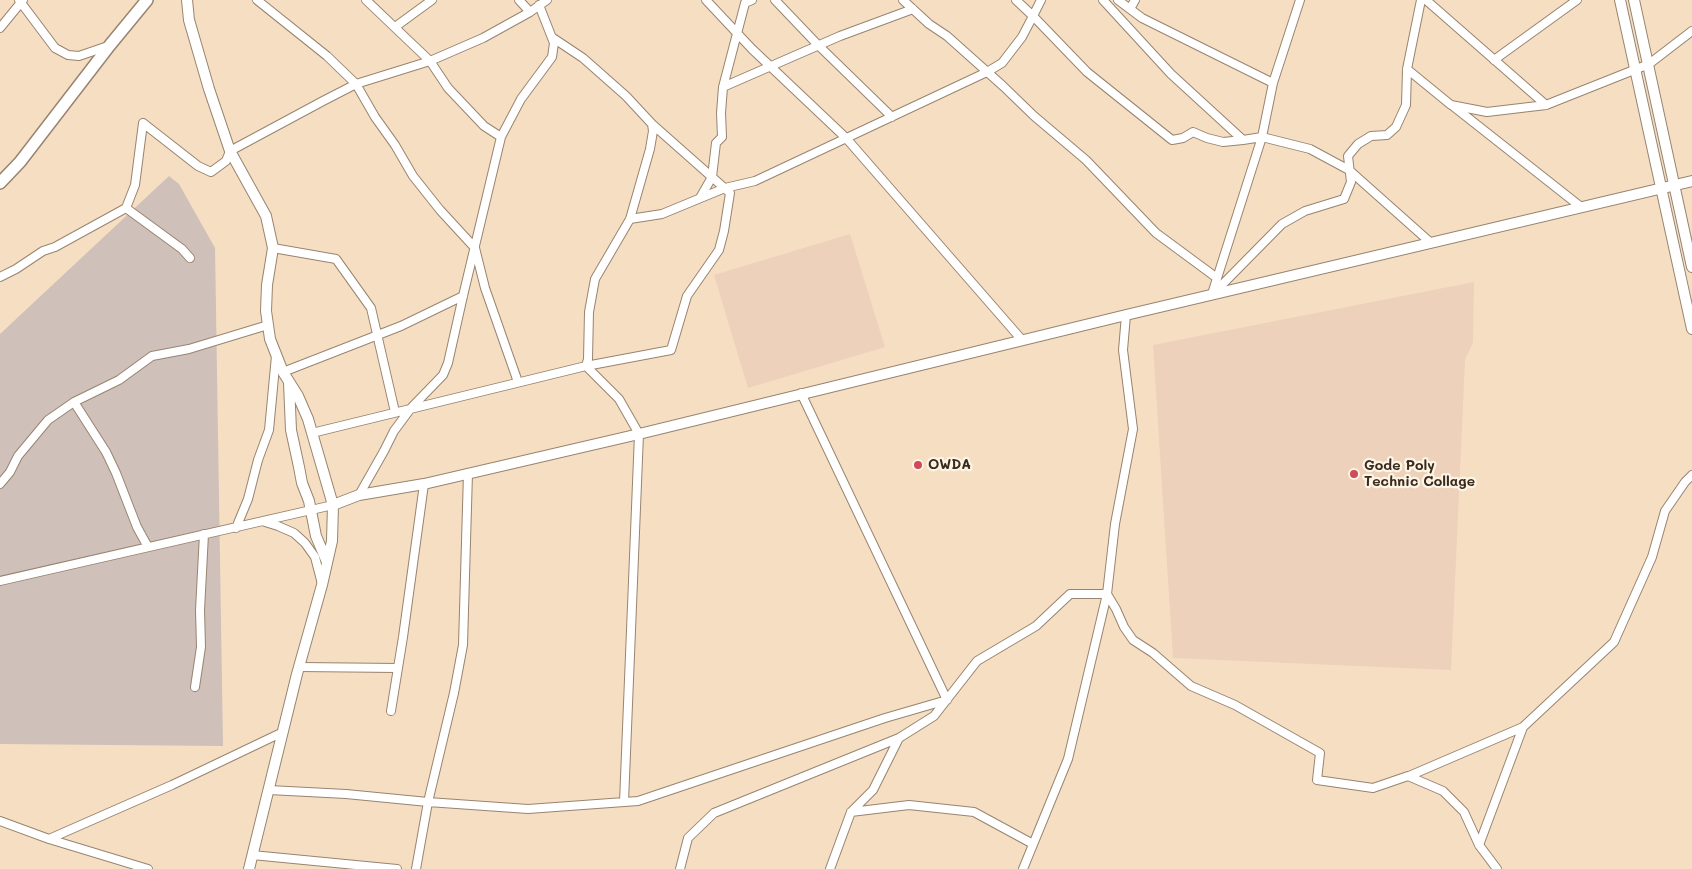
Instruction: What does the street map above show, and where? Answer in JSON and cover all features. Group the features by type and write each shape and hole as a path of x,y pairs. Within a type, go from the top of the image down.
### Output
{"main road":[{"path":"0,183 20,162 147,0"}],"street":[{"path":"187,0 189,20 209,89 230,151 266,216 272,248 266,311 270,339 283,372 298,396 308,419 333,505 332,541 328,562 299,667 249,869"},
{"path":"257,0 327,56 356,84 413,176 440,210 475,248 485,288 518,382"},
{"path":"366,0 430,61 448,88 484,126 500,138"},
{"path":"395,27 432,0"},
{"path":"519,0 530,12"},
{"path":"0,277 43,251 55,247 126,208 135,185 143,122 198,166 212,172 226,161 230,151 356,84 430,61 483,38 530,12 547,0"},
{"path":"706,0 770,67 846,138 1022,340"},
{"path":"700,198 712,177 716,143 722,137 721,113 724,87 745,3 752,0"},
{"path":"775,0 892,117"},
{"path":"903,0 1086,160 1156,233 1217,278"},
{"path":"1016,0 1087,72 1172,140 1182,138 1193,132 1224,142 1262,137 1310,149 1349,170 1431,243"},
{"path":"630,219 662,214 724,188 755,181 987,72 1002,63 1022,37 1041,0"},
{"path":"1102,0 1172,74 1243,140"},
{"path":"1118,0 1142,18 1273,82"},
{"path":"1130,9 1135,0"},
{"path":"1212,296 1262,137 1273,82 1300,0"},
{"path":"1212,296 1282,224 1305,212 1344,199 1351,182 1348,156 1358,144 1372,136 1387,135 1396,127 1406,105 1408,69 1421,0"},
{"path":"1426,0 1546,105"},
{"path":"1494,60 1577,0"},
{"path":"1620,0 1692,329"},
{"path":"1634,0 1692,267"},
{"path":"0,28 21,1 55,48 68,55 78,56 110,45"},
{"path":"359,495 394,430 411,408 444,374 500,138 521,98 552,56 554,43 539,5"},
{"path":"724,87 818,45 913,9"},
{"path":"1451,105 1487,112 1546,105 1649,64 1692,31"},
{"path":"312,433 586,366 671,350 687,296 719,250 730,193 652,124 626,96 584,58 552,38"},
{"path":"1408,69 1581,207"},
{"path":"586,366 588,359 589,312 596,279 630,219 650,149 653,131 652,124"},
{"path":"0,581 263,522 333,505 359,495 424,484 639,434 1126,315 1692,181"},
{"path":"126,208 182,249 190,258"},
{"path":"272,248 336,259 371,308 395,412"},
{"path":"283,372 400,326 462,296"},
{"path":"1023,869 1068,759 1107,594 1115,524 1133,429 1123,350 1126,315"},
{"path":"0,484 10,472 18,456 48,420 74,402 119,380 152,356 189,349 268,325"},
{"path":"236,528 248,499 258,460 269,430 276,356"},
{"path":"586,366 619,400 639,434 624,802"},
{"path":"289,382 291,430 302,483 311,510 316,536 328,562"},
{"path":"801,394 947,700"},
{"path":"74,402 109,459 137,527 148,548"},
{"path":"416,869 428,802 454,693 463,645 468,473"},
{"path":"1107,594 1132,640 1153,653 1191,686 1242,709 1320,753 1317,780 1373,788 1408,776 1523,727 1614,642 1652,557 1665,511 1692,474"},
{"path":"391,711 424,484"},
{"path":"263,522 278,526 294,534 305,543 315,557 322,585"},
{"path":"195,687 201,647 200,610 204,534"},
{"path":"680,869 688,838 714,813 899,738 934,716 976,661 1036,626 1070,594 1107,594"},
{"path":"299,667 398,668"},
{"path":"269,790 346,794 528,809 638,801 876,721 947,700"},
{"path":"1479,845 1523,727"},
{"path":"49,839 172,785 283,732"},
{"path":"830,869 851,812 873,790 899,738"},
{"path":"1408,776 1443,791 1464,812 1479,845 1497,869"},
{"path":"851,812 909,805 974,812 1033,844"},
{"path":"0,821 49,839 148,869"},
{"path":"252,855 397,869"}],"shaded area":[{"path":"169,176 179,184 215,248 223,746 0,744 0,334"},
{"path":"850,234 885,347 748,388 714,275"},
{"path":"1474,282 1473,342 1465,360 1451,670 1173,658 1153,345"}],"place":[{"name":"OWDA","path":"918,465"},
{"name":"Gode Poly Technic Collage","path":"1354,474"}]}
